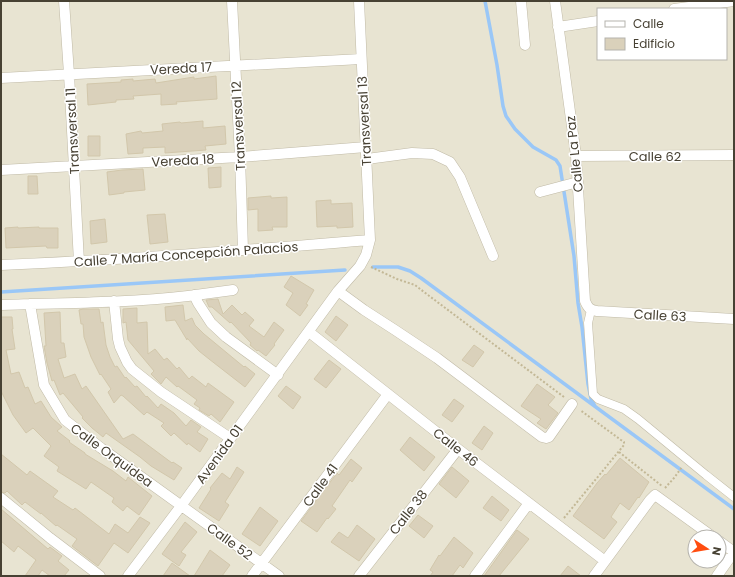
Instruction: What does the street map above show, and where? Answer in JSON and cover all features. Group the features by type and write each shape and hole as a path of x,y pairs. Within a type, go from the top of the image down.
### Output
{"street":[{"name":"Transversal 11","path":"64,1 80,262"},
{"name":"Transversal 12","path":"232,1 243,250"},
{"name":"Transversal 13","path":"359,1 370,240"},
{"path":"521,1 525,45"},
{"name":"Calle La Paz","path":"555,1 576,156 573,183 585,301 589,308"},
{"path":"678,6 734,1"},
{"path":"558,28 597,21"},
{"name":"Vereda 17","path":"1,78 361,59"},
{"name":"Vereda 18","path":"1,170 240,157 366,147"},
{"path":"367,159 412,153 433,154 450,162 460,177 493,256"},
{"name":"Calle 62","path":"576,156 734,155"},
{"path":"540,192 573,183"},
{"name":"Calle 7 María Concepción Palacios","path":"1,265 80,262 370,240"},
{"name":"Avenida 01","path":"128,576 278,375 338,291 356,272 362,262 370,240"},
{"path":"1,305 114,301 194,295 233,290"},
{"path":"338,291 436,358 537,434 546,438 549,437 572,404"},
{"path":"194,295 211,323 226,337 278,375"},
{"path":"114,301 120,347 132,369 161,392 230,438"},
{"name":"Calle Orquidea","path":"30,304 44,385 64,420 181,506"},
{"path":"589,308 588,324 593,394 598,399 624,409 638,419 734,497"},
{"name":"Calle 63","path":"589,308 597,311 734,319"},
{"name":"Calle 46","path":"309,332 458,449 605,561"},
{"name":"Calle 41","path":"252,576 388,394"},
{"name":"Calle 38","path":"359,576 458,449"},
{"path":"1,498 100,576"},
{"path":"594,576 652,498 700,529"},
{"path":"475,576 529,503"},
{"name":"Calle 52","path":"181,506 279,576"},
{"path":"717,576 734,552"}],"path":[{"path":"362,262 419,288 624,442 624,445 619,452 558,525"},
{"path":"619,452 665,488"},
{"path":"652,498 665,488 684,464"}],"shaded area":[{"path":"1,1 734,1 734,576 1,576"}],"building":[{"path":"216,76 217,99 176,102 177,104 161,105 161,94 133,96 134,99 116,100 116,102 88,105 87,84 121,82 121,80 133,79 133,81 155,79 156,83 194,77 194,79"},
{"path":"203,121 203,128 225,126 226,144 205,146 206,150 165,153 165,147 143,148 143,153 128,154 126,134 141,131 142,133 163,131 162,124"},
{"path":"88,136 100,136 100,156 88,156"},
{"path":"221,167 221,187 209,188 208,168"},
{"path":"143,169 145,190 109,195 107,172"},
{"path":"28,176 37,176 38,194 28,194"},
{"path":"271,196 271,198 287,197 287,227 272,227 273,230 258,231 258,209 248,210 248,198"},
{"path":"331,200 331,204 352,203 353,227 317,227 316,201"},
{"path":"165,214 168,242 150,244 147,215"},
{"path":"105,219 107,242 91,244 90,221"},
{"path":"5,228 58,228 58,248 47,248 46,246 6,248"},
{"path":"291,276 314,290 306,304 308,305 300,316 286,305 293,293 284,287"},
{"path":"218,299 223,314 232,305 242,315 245,312 254,320 249,326 264,337 274,322 284,330 266,356 250,345 251,343 231,322 230,323 212,307 209,307 206,300"},
{"path":"183,305 185,321 192,318 195,325 204,334 244,367 245,366 255,374 245,387 199,351 187,338 187,340 175,320 166,321 165,307"},
{"path":"137,308 137,323 147,322 148,354 155,349 164,360 167,358 177,369 179,367 189,379 192,376 206,387 208,383 234,402 220,422 211,414 209,416 199,410 200,408 194,404 197,400 178,386 177,387 166,377 161,384 151,374 154,371 128,340 126,322 123,323 123,309"},
{"path":"99,309 101,323 103,322 106,345 110,357 115,367 117,366 125,378 126,377 135,387 137,386 158,408 161,404 174,413 186,426 191,420 201,427 197,432 208,439 200,452 188,443 187,445 174,433 171,436 161,426 164,423 147,412 144,415 123,396 121,395 114,403 108,392 111,389 101,374 100,375 91,357 84,337 83,324 81,324 79,310"},
{"path":"60,312 61,343 64,343 66,357 58,359 64,378 75,374 82,389 86,386 123,439 133,434 172,463 173,462 182,468 174,480 151,466 106,433 103,437 82,418 83,417 63,393 60,395 54,380 52,381 47,363 44,346 46,346 44,313"},
{"path":"336,316 348,325 336,341 325,332"},
{"path":"1,317 12,317 15,349 6,350 11,374 19,372 25,388 28,387 35,404 41,401 51,417 62,427 57,431 70,441 69,442 126,481 128,477 152,496 139,515 127,506 123,511 112,502 114,498 91,482 86,489 57,471 59,467 44,456 51,446 33,428 26,433 13,415 1,391"},
{"path":"474,345 484,352 473,367 462,360"},
{"path":"329,360 341,369 326,388 314,379"},
{"path":"537,384 555,397 548,405 558,413 546,429 537,423 541,419 521,406"},
{"path":"286,386 301,397 293,409 278,396"},
{"path":"454,399 464,406 452,422 442,415"},
{"path":"484,426 493,433 482,450 472,443"},
{"path":"410,437 435,457 424,471 400,450"},
{"path":"1,454 27,475 30,471 58,491 53,497 73,510 75,508 109,534 115,524 128,533 140,517 150,523 128,553 114,543 98,566 72,546 77,539 57,525 56,526 25,502 22,505 7,491 5,493 1,492"},
{"path":"620,458 649,482 629,510 620,503 611,517 617,522 604,539 573,516 597,483 605,474 606,475"},
{"path":"351,459 362,468 352,482 350,480 332,506 336,509 328,519 327,518 317,532 301,521 337,473 339,475"},
{"path":"237,467 244,472 225,502 229,505 219,521 199,508 211,489 210,488 222,473 230,479"},
{"path":"452,467 469,481 456,498 439,484"},
{"path":"492,496 509,510 501,521 483,508"},
{"path":"260,507 278,521 260,546 242,534"},
{"path":"1,509 48,549 50,547 62,556 58,561 69,570 64,576 50,576 42,570 38,576 25,576 36,560 18,546 14,552 1,541"},
{"path":"418,515 433,526 424,538 409,526"},
{"path":"185,522 197,532 181,552 186,555 179,566 162,554"},
{"path":"357,525 375,539 359,561 331,542 339,532 348,538"},
{"path":"517,530 529,539 499,576 484,576"},
{"path":"454,537 473,553 463,568 460,565 452,576 430,576 433,572 430,570 439,555 440,556"},
{"path":"210,550 230,565 222,576 194,576"},
{"path":"172,563 190,576 163,576"},
{"path":"568,566 581,576 560,576"}],"waterway":[{"path":"485,1 506,116 515,129 533,147 556,160 560,166 574,256 588,384 591,399 595,406"},
{"path":"373,267 398,267 410,271 421,278 734,509"},
{"path":"1,292 345,270"}]}
